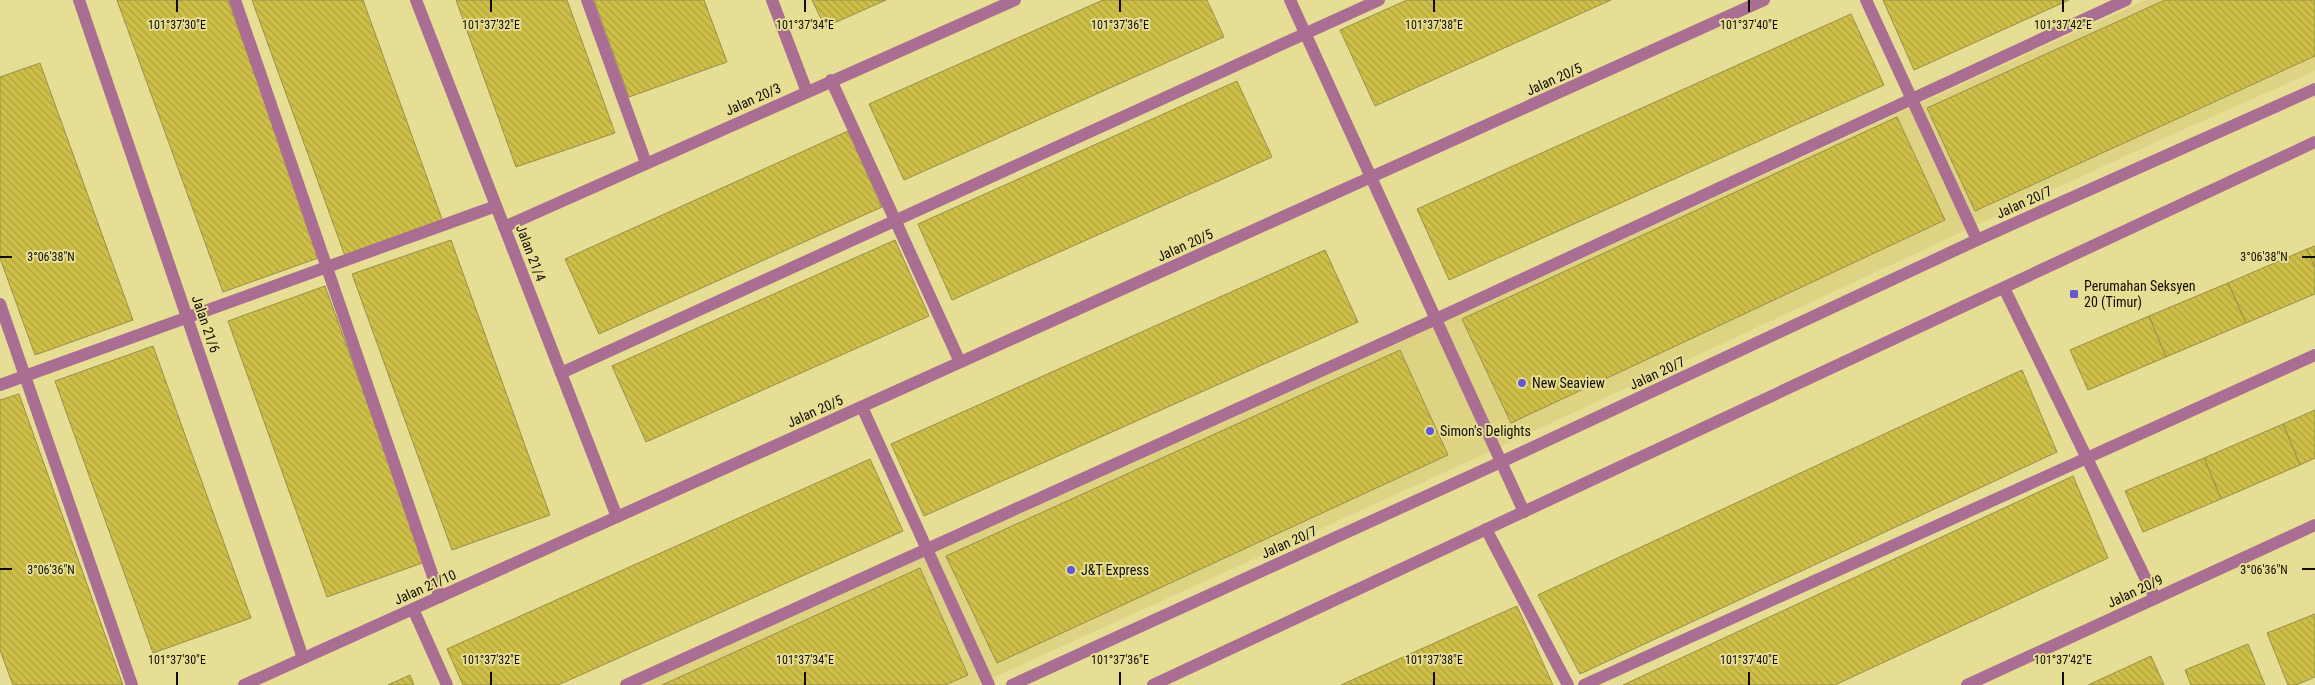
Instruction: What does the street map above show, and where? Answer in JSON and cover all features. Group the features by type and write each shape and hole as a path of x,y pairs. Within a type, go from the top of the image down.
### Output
{"street":[{"name":"Jalan 21/6","path":"79,0 303,658"},
{"path":"235,0 440,597"},
{"name":"Jalan 21/4","path":"416,0 618,516"},
{"path":"587,0 646,163"},
{"path":"772,0 807,92"},
{"name":"Jalan 20/3","path":"504,227 831,80 1015,0"},
{"path":"1290,0 1524,512"},
{"path":"562,373 895,219 1378,0"},
{"name":"Jalan 20/5","path":"618,516 1764,0"},
{"path":"1866,0 1977,240"},
{"path":"626,685 1436,319 2126,0"},
{"path":"831,80 960,362"},
{"name":"Jalan 20/7","path":"1012,685 1501,462 1977,240 2315,89"},
{"path":"1153,685 2315,142"},
{"path":"0,385 496,206"},
{"path":"2004,288 2155,598"},
{"path":"0,304 132,685"},
{"path":"1584,685 2315,355"},
{"path":"862,407 990,685"},
{"name":"Jalan 21/10","path":"244,685 618,516"},
{"name":"Jalan 20/9","path":"1967,685 2315,525"},
{"path":"1486,530 1568,685"},
{"path":"413,609 447,685"}],"shaded area":[{"path":"2146,0 2315,0 2315,71 2160,140 1478,457 977,685 638,685 1415,335"}],"building":[{"path":"117,0 228,0 321,257 223,292"},
{"path":"252,0 363,0 443,222 345,256"},
{"path":"456,0 567,0 615,133 516,167"},
{"path":"594,0 704,0 727,62 629,97"},
{"path":"812,0 886,0 825,27"},
{"path":"1103,0 1207,0 1224,37 904,180 869,104"},
{"path":"1407,0 1611,0 1375,106 1340,30"},
{"path":"1883,0 2069,0 1914,70"},
{"path":"2165,0 2315,0 2315,56 1975,211 1927,108"},
{"path":"1851,14 1884,85 1449,280 1417,209"},
{"path":"40,63 133,320 35,355 0,258 0,77"},
{"path":"1237,81 1272,157 952,300 918,224"},
{"path":"1897,117 1945,220 1511,423 1462,319"},
{"path":"848,131 882,207 599,334 565,259"},
{"path":"451,240 550,515 452,550 352,274"},
{"path":"895,240 929,316 646,442 612,366"},
{"path":"2315,246 2315,268 2307,249"},
{"path":"2307,249 2315,268 2315,294 2246,323 2228,283"},
{"path":"1325,250 1358,322 924,516 891,444"},
{"path":"2228,283 2246,323 2166,357 2149,316"},
{"path":"325,286 425,562 327,597 228,321"},
{"path":"2149,316 2166,357 2088,390 2070,350"},
{"path":"153,346 251,618 153,653 55,381"},
{"path":"1400,350 1448,455 997,663 946,556"},
{"path":"2022,370 2057,452 1580,674 1538,595"},
{"path":"19,394 123,685 13,685 0,650 0,400"},
{"path":"2315,410 2315,458 2300,465 2283,424"},
{"path":"2283,424 2300,465 2221,499 2204,458"},
{"path":"2204,458 2221,499 2143,532 2125,491"},
{"path":"870,459 903,531 558,685 463,685 447,649"},
{"path":"2073,476 2108,558 1835,685 1623,685"},
{"path":"920,568 968,675 945,685 662,685"},
{"path":"1517,606 1553,685 1341,685"},
{"path":"2315,614 2315,677 2296,685 2288,685 2267,633"},
{"path":"2248,644 2265,685 2191,685 2185,670"},
{"path":"2151,656 2164,685 2088,685"},
{"path":"410,675 414,685 388,685"}],"place":[{"name":"Perumahan Seksyen 20 (Timur)","path":"2074,294"},
{"name":"New Seaview","path":"1522,383"},
{"name":"Simon's Delights","path":"1430,431"},
{"name":"J&T Express","path":"1071,570"}]}
